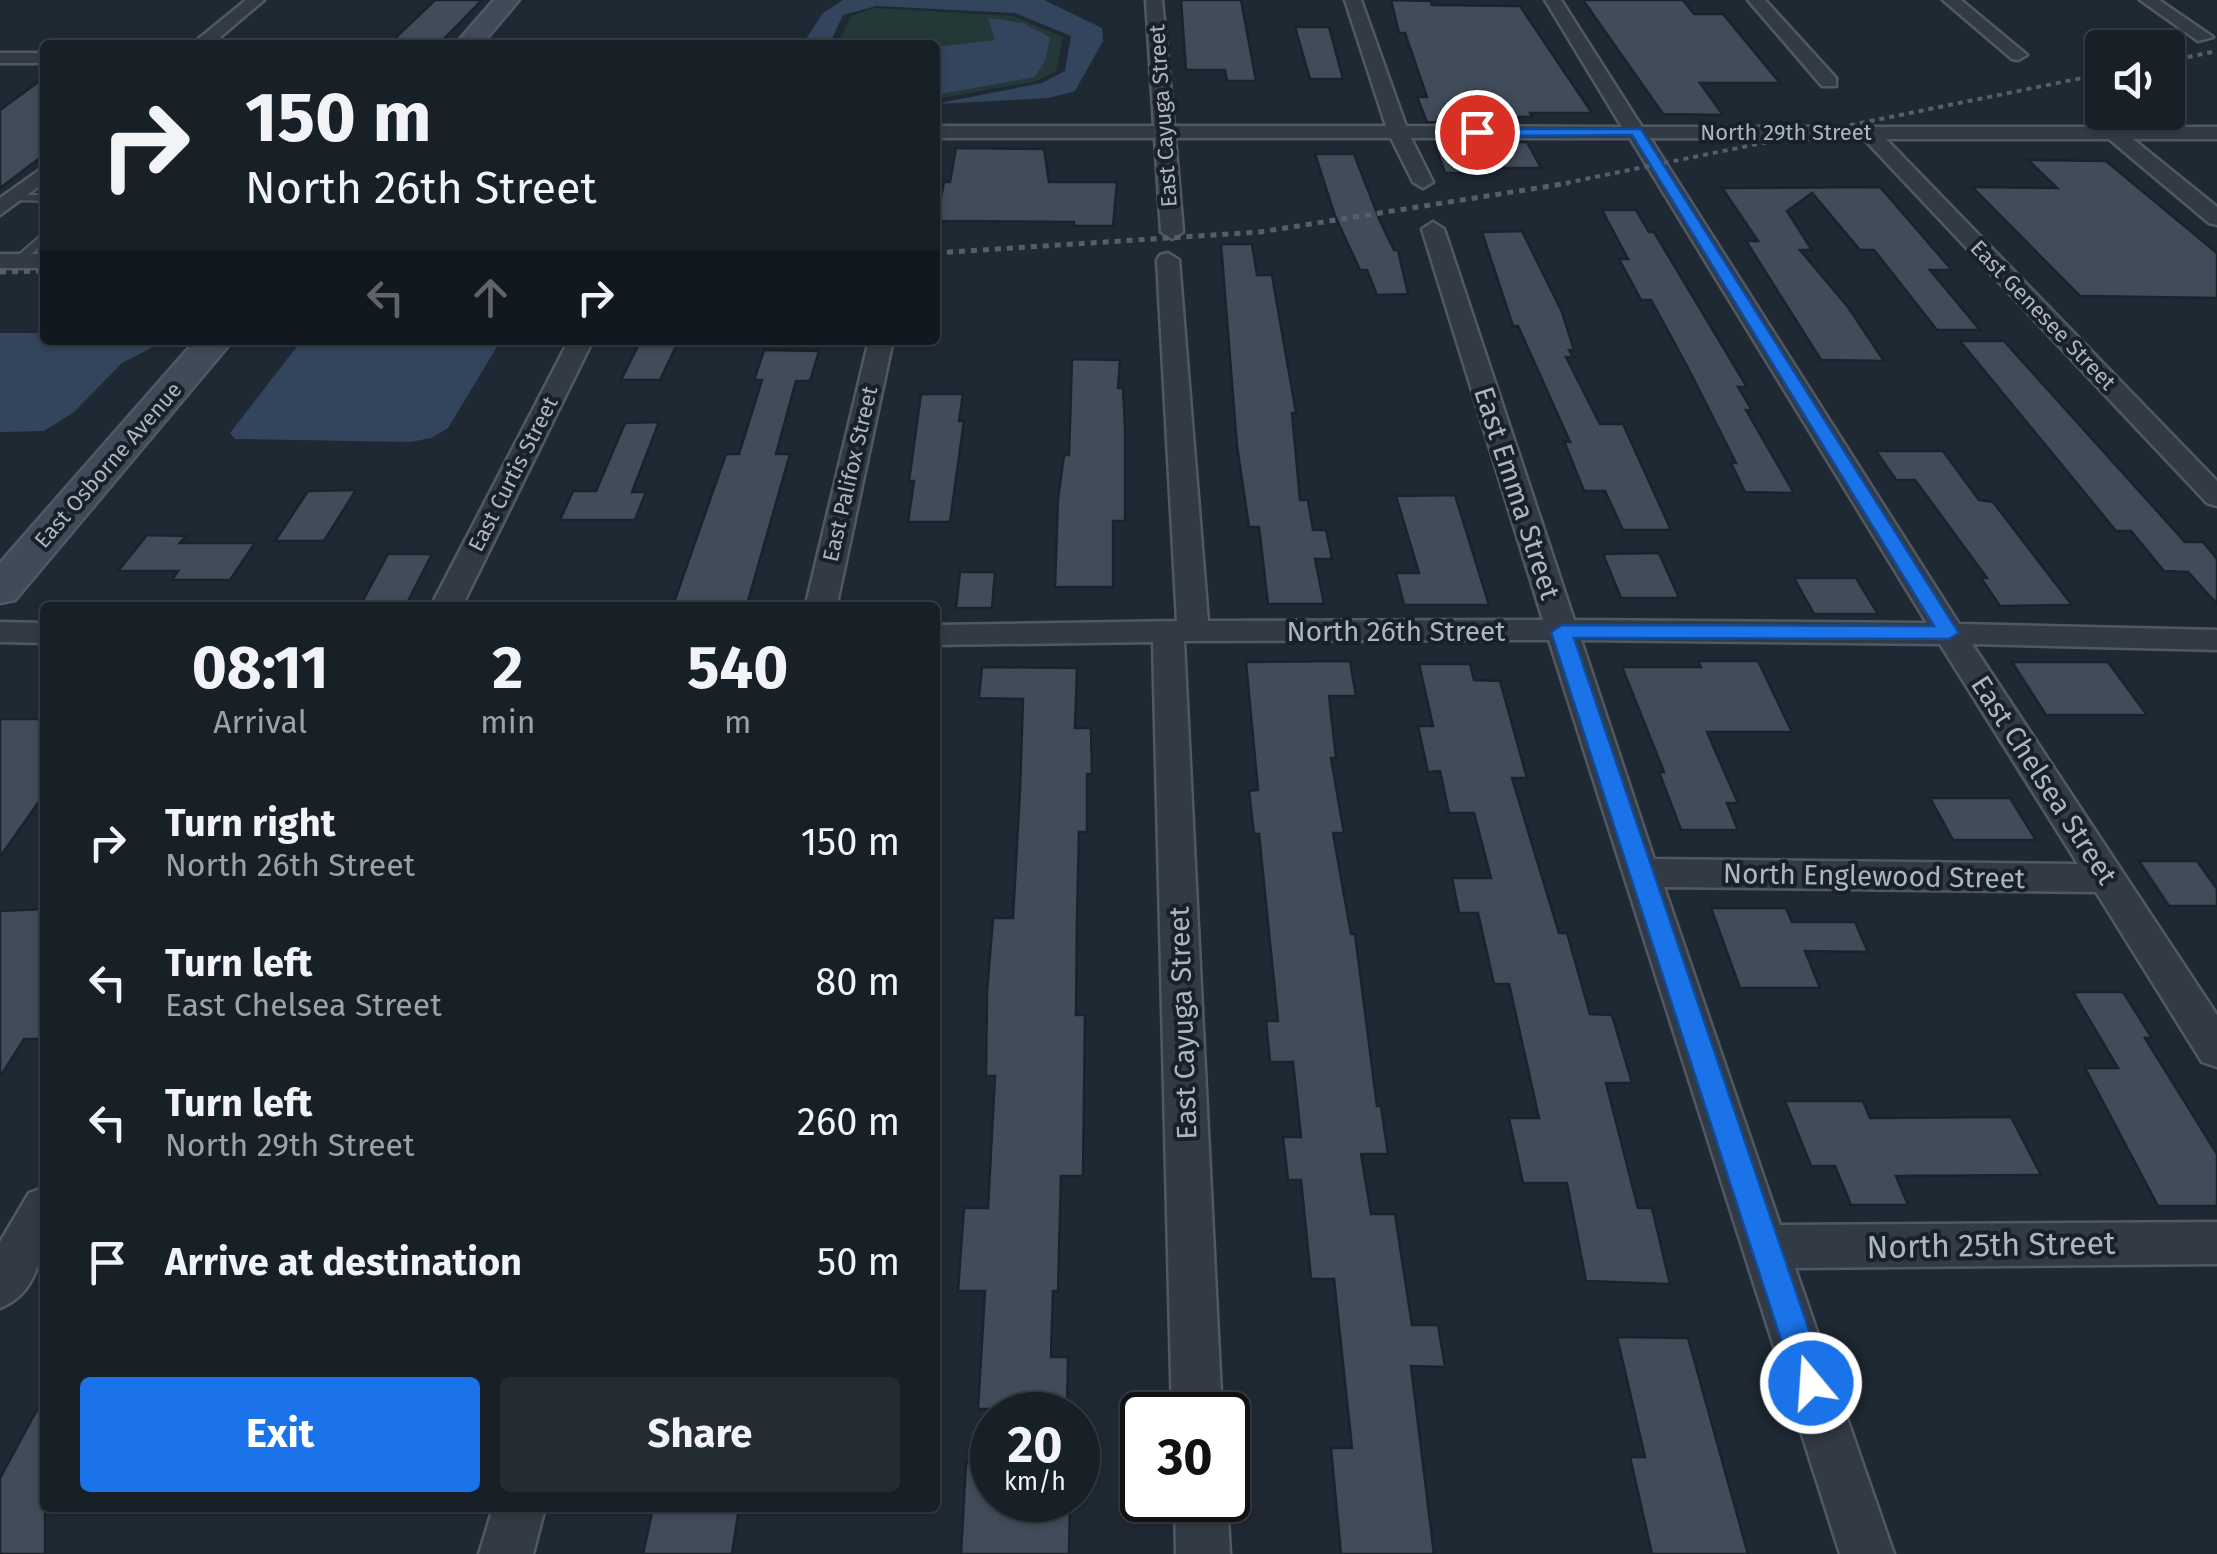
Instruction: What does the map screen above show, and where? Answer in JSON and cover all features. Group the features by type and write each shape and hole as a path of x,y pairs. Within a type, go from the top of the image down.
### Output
{"street":[{"path":"206,40 256,0"},
{"path":"472,40 506,0"},
{"name":"East Cayuga Street","path":"1154,0 1172,232"},
{"path":"1353,0 1398,132 1423,182"},
{"name":"East Chelsea Street","path":"1553,0 1949,633 2217,1050"},
{"path":"1756,0 1829,82"},
{"path":"1951,0 2018,55"},
{"path":"2148,0 2204,37"},
{"path":"0,58 40,58"},
{"path":"2110,130 2217,218"},
{"name":"North 29th Street","path":"940,132 2217,133"},
{"name":"East Genesee Street","path":"1870,133 2217,497"},
{"path":"7,203 40,176"},
{"name":"East Emma Street","path":"1433,230 1640,874 1867,1554"},
{"path":"9,261 40,260"},
{"name":"East Cayuga Street","path":"1168,260 1197,1392"},
{"name":"East Osborne Avenue","path":"0,590 211,345"},
{"name":"East Curtis Street","path":"448,602 578,345"},
{"name":"East Palifox Street","path":"821,602 880,345"},
{"name":"North 26th Street","path":"940,635 1180,630 1949,633 2217,640"},
{"path":"0,632 40,632"},
{"name":"North Englewood Street","path":"1640,874 2107,878"},
{"path":"0,1286 40,1217"},
{"name":"North 25th Street","path":"1766,1247 2217,1243"},
{"path":"506,1554 518,1512"},
{"path":"1201,1522 1202,1554"}],"lane":[{"path":"7,203 40,199"},
{"path":"9,261 40,239"}],"green space":[{"path":"874,8 1013,16 1063,37 1056,71 1037,81 940,98 940,40 840,40 851,16"}],"water":[{"path":"843,0 1044,0 1102,28 1103,41 1075,91 1049,98 940,104 1042,83 1065,71 1071,36 1015,13 876,6 843,15 831,40 805,40 823,13"},
{"path":"988,18 1023,23 1050,37 1046,59 1035,77 940,94 940,46 995,40"},
{"path":"0,333 40,333 40,345 157,345 122,363 74,412 44,431 0,432"},
{"path":"298,345 498,345 448,428 431,438 410,442 235,439 230,433"}],"building":[{"path":"435,0 482,0 443,40 393,40"},
{"path":"1181,0 1241,0 1256,81 1227,81 1225,70 1186,70"},
{"path":"1391,0 1431,1 1432,5 1520,6 1592,113 1530,113 1532,117 1515,117 1518,123 1427,122 1417,97 1427,97 1405,33 1399,33"},
{"path":"1583,0 1683,0 1694,14 1723,14 1780,83 1700,83 1723,115 1663,114"},
{"path":"1295,27 1329,27 1343,79 1310,79"},
{"path":"40,81 40,158 0,188 0,110"},
{"path":"1434,142 1527,142 1541,168 1476,168 1478,173 1445,173"},
{"path":"956,148 1044,149 1049,182 1117,182 1113,226 940,221 944,182 950,182"},
{"path":"1315,154 1354,154 1380,221 1394,250 1398,250 1408,294 1377,295 1367,270 1360,270 1335,216"},
{"path":"2028,160 2106,161 2217,253 2217,298 2080,296 1972,187 2057,188"},
{"path":"1880,187 1952,270 1930,270 1980,330 1937,330 1874,250 1860,250 1812,193 1787,211 1812,250 1800,250 1848,307 1884,361 1821,360 1746,241 1758,241 1722,188"},
{"path":"1602,210 1636,210 1649,232 1654,232 1747,387 1738,387 1752,410 1746,410 1794,493 1745,492 1731,463 1736,463 1688,368 1651,300 1641,300 1619,259 1628,259"},
{"path":"1522,231 1562,312 1574,350 1569,350 1573,357 1566,357 1600,424 1623,424 1671,530 1623,530 1605,491 1584,491 1564,441 1570,442 1518,326 1513,326 1482,232"},
{"path":"1221,244 1252,244 1257,275 1272,275 1296,413 1292,413 1300,500 1308,500 1313,530 1326,530 1332,559 1315,559 1324,604 1268,604 1259,527 1249,527 1237,446"},
{"path":"1960,341 2004,341 2185,542 2203,542 2217,559 2217,604 2188,572 2164,571 2131,531 2116,531"},
{"path":"638,345 677,345 660,380 621,380"},
{"path":"764,350 819,351 810,381 796,381 776,454 790,454 748,602 674,602 726,454 739,454 762,380 754,380"},
{"path":"1072,359 1120,360 1125,521 1113,521 1113,587 1055,587 1058,499 1064,455 1069,455"},
{"path":"921,394 963,394 959,421 964,421 950,522 908,522 914,481 909,481"},
{"path":"659,422 632,492 646,492 635,520 560,520 573,491 596,491 625,423"},
{"path":"1876,451 1943,451 1979,500 1993,502 2072,605 2000,606 1981,578 1987,578 1915,480 1896,480"},
{"path":"356,490 324,541 275,541 308,491"},
{"path":"1455,495 1489,605 1404,605 1396,573 1419,573 1396,496"},
{"path":"147,535 186,536 180,543 255,543 230,580 172,580 178,571 118,571"},
{"path":"1659,553 1679,598 1621,598 1603,554"},
{"path":"388,554 432,554 408,602 362,602"},
{"path":"960,572 995,572 992,608 956,608"},
{"path":"1794,578 1856,578 1878,614 1814,614"},
{"path":"1350,661 1356,696 1329,696 1336,758 1331,758 1344,833 1333,833 1351,934 1355,934 1377,1106 1381,1106 1388,1154 1361,1154 1371,1214 1395,1214 1412,1325 1438,1325 1445,1367 1411,1366 1434,1554 1341,1554 1331,1448 1352,1448 1334,1279 1311,1279 1301,1180 1288,1180 1283,1137 1301,1137 1293,1062 1270,1062 1266,1021 1278,1021 1259,834 1254,834 1249,791 1258,790 1246,662"},
{"path":"1698,661 1758,661 1792,732 1707,732 1738,803 1727,803 1738,830 1681,830 1659,772 1664,772 1622,667 1701,667"},
{"path":"2012,662 2108,662 2147,715 2046,715"},
{"path":"1419,664 1470,664 1474,680 1500,681 1527,778 1512,778 1559,933 1567,933 1590,1014 1612,1015 1632,1083 1606,1083 1638,1208 1652,1208 1670,1284 1586,1281 1567,1183 1523,1183 1509,1118 1539,1118 1509,984 1494,984 1478,913 1459,913 1452,878 1491,878 1474,813 1449,813 1440,771 1428,772 1418,726 1433,726"},
{"path":"982,667 1077,668 1075,728 1091,728 1092,774 1087,774 1087,832 1079,832 1077,918 1076,1015 1085,1015 1083,1176 1061,1176 1058,1291 1053,1291 1051,1357 1068,1357 1067,1392 979,1392 985,1291 958,1291 964,1208 988,1208 995,1076 986,1076 987,992 993,918 1013,918 1020,789 1023,699 979,698"},
{"path":"0,719 40,719 40,800 0,857"},
{"path":"1930,798 2010,798 2036,840 1953,840"},
{"path":"2139,861 2197,861 2217,889 2217,906 2169,906"},
{"path":"1711,908 1786,908 1792,922 1855,922 1868,952 1805,951 1820,988 1740,988"},
{"path":"40,909 40,1039 24,1039 0,1077 0,911"},
{"path":"2073,992 2123,992 2152,1038 2145,1038 2217,1154 2217,1206 2158,1206 2085,1068 2118,1068"},
{"path":"1785,1101 1863,1101 1870,1118 2011,1117 2041,1175 1896,1176 1908,1205 1851,1205 1835,1166 1811,1166"},
{"path":"1617,1337 1688,1338 1748,1554 1652,1554 1630,1457 1645,1457"},
{"path":"40,1404 40,1512 45,1512 45,1554 0,1554 0,1478"},
{"path":"966,1463 970,1463 970,1522 1070,1522 1069,1554 961,1554"},
{"path":"652,1512 738,1512 732,1554 643,1554"}],"railway":[{"path":"2185,58 2217,51"},
{"path":"1556,185 2085,77"},
{"path":"940,253 1260,232 1569,183"},
{"path":"0,272 40,271"}],"route":[{"path":"1477,132 1636,132 1949,633 1562,632 1811,1383"}]}
